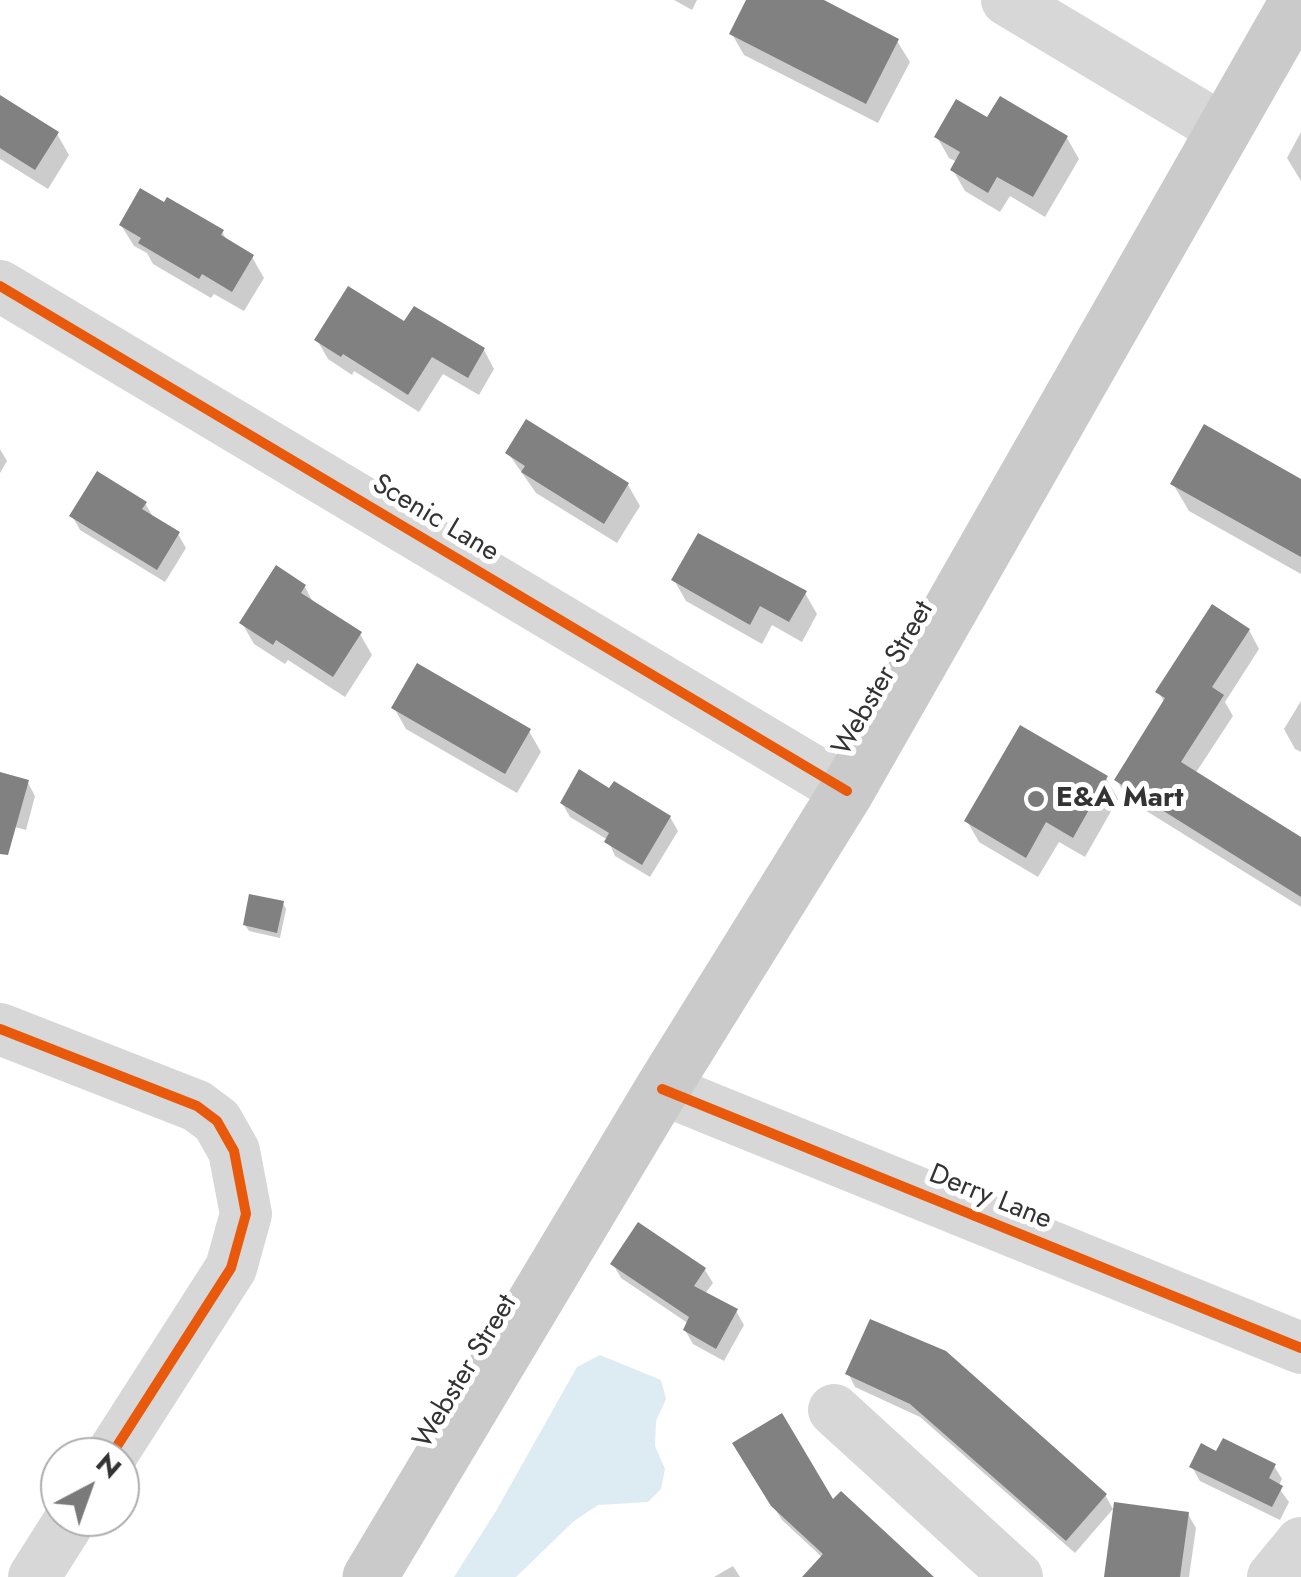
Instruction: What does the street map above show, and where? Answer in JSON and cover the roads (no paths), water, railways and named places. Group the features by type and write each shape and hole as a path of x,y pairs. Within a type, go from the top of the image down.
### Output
{"main road":[{"name":"Webster Street","path":"370,1577 662,1088 847,791 1298,0"}],"street":[{"path":"1007,0 1222,129"},
{"name":"Scenic Lane","path":"0,286 847,791"},
{"path":"0,1029 197,1106 216,1121 234,1152 246,1214 231,1268 123,1437"},
{"name":"Derry Lane","path":"662,1088 1301,1348"},
{"path":"834,1410 1017,1577"},
{"path":"34,1577 59,1537"},
{"path":"1273,1577 1301,1542"}],"place":[{"name":"E&A Mart","path":"1036,799"}]}
